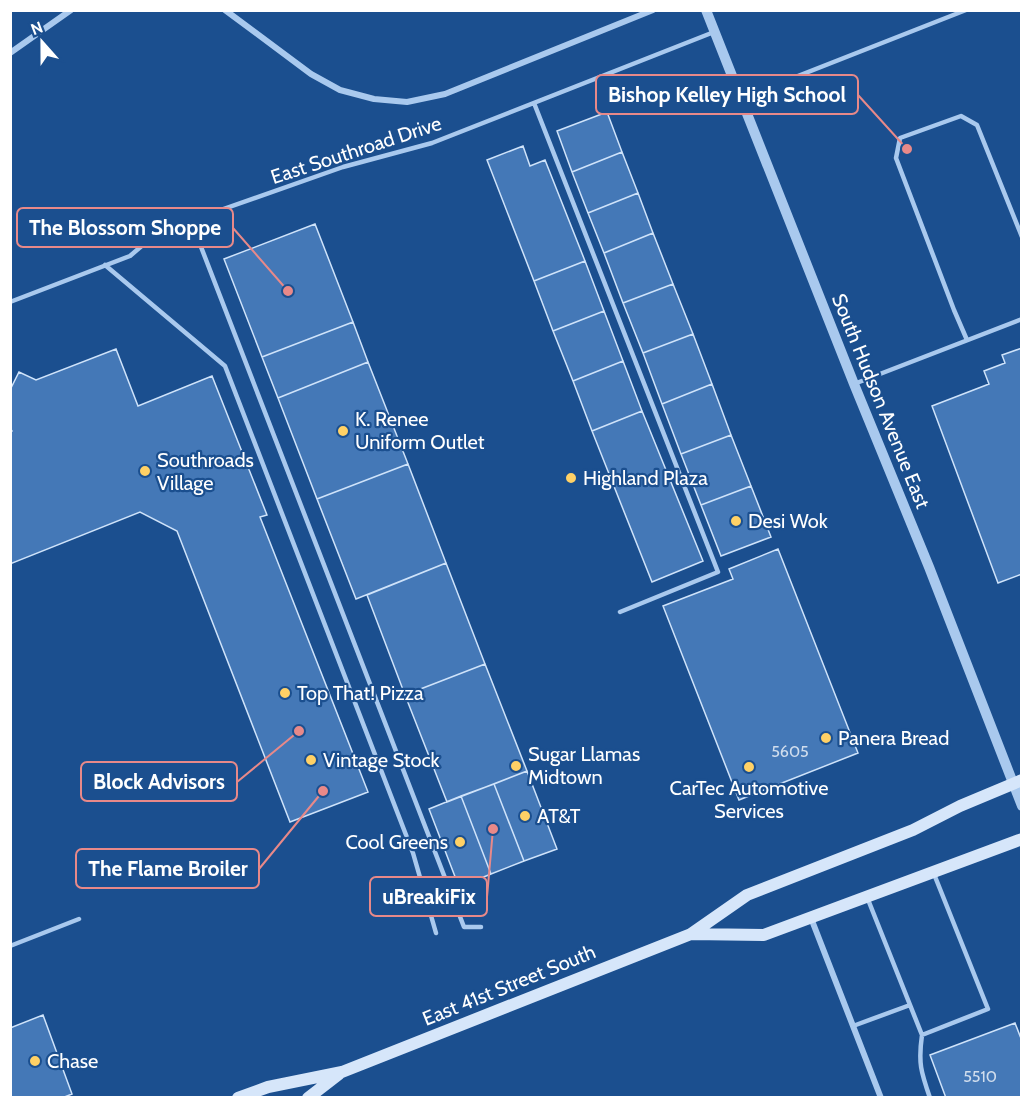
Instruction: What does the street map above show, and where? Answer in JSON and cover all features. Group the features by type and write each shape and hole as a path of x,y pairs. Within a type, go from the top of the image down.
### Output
{"main road":[{"name":"East 41st Street South","path":"238,1098 268,1087 342,1072 691,934 747,895 913,830 960,806 1017,782"},
{"name":"East 41st Street South","path":"691,934 764,935 1022,839"},
{"name":"East 41st Street South","path":"308,1098 342,1072"}],"street":[{"path":"10,53 70,10"},
{"path":"225,10 311,74 340,90 374,99 407,102 445,94 653,10"},
{"name":"South Hudson Avenue East","path":"706,10 854,384 1017,782 1022,806"},
{"path":"811,918 881,1098"}],"lane":[{"path":"741,98 966,10"},
{"name":"East Southroad Drive","path":"10,302 130,256 158,232 342,167 432,143 715,32"},
{"path":"534,103 718,572 620,612"},
{"path":"967,340 896,158 900,138 961,116 977,125 1022,237"},
{"path":"191,221 464,927 481,927"},
{"path":"105,265 225,366 413,853 436,933"},
{"path":"854,384 1022,319"},
{"path":"922,1035 988,1009 933,872"},
{"path":"867,897 922,1035 919,1057 922,1076 930,1098"},
{"path":"10,946 79,919"},
{"path":"853,1026 910,1005"}],"building":[{"path":"607,112 622,152 572,172 557,131"},
{"path":"523,146 530,166 545,160 585,261 534,281 487,160"},
{"path":"622,152 638,193 588,213 572,172"},
{"path":"638,193 653,233 604,253 588,213"},
{"path":"315,224 353,322 262,357 224,259"},
{"path":"653,233 673,284 623,303 604,253"},
{"path":"585,261 604,311 553,331 534,281"},
{"path":"673,284 693,334 643,353 623,303"},
{"path":"604,311 623,361 573,381 553,331"},
{"path":"353,322 368,362 278,398 262,357"},
{"path":"693,334 712,384 662,404 643,353"},
{"path":"1022,348 1022,574 998,583 932,406 989,384 984,371 1005,363 1002,355"},
{"path":"116,349 138,406 212,376 267,515 260,517 368,792 290,822 177,531 140,512 10,564 10,432 12,431 10,428 10,390 19,372 36,380"},
{"path":"623,361 642,411 592,431 573,381"},
{"name":"K. Renee Uniform Outlet","path":"368,362 408,464 317,499 278,398"},
{"path":"712,384 731,435 681,454 662,404"},
{"path":"642,411 703,561 652,582 592,431"},
{"path":"731,435 751,486 701,505 681,454"},
{"path":"408,464 446,563 356,599 317,499"},
{"name":"Desi Wok","path":"751,486 771,537 721,556 701,505"},
{"path":"778,549 858,753 739,800 663,606 733,579 729,569"},
{"path":"446,563 485,664 405,695 367,595"},
{"path":"485,664 527,771 447,802 405,695"},
{"name":"AT&T","path":"527,771 557,849 524,861 494,784"},
{"path":"494,784 524,861 491,874 461,796"},
{"name":"Cool Greens","path":"461,796 491,874 459,887 429,809"},
{"name":"Chase","path":"43,1015 72,1094 62,1098 10,1098 10,1028"},
{"path":"1015,1023 1022,1041 1022,1098 946,1098 930,1055"}],"place":[{"name":"Bishop Kelley High School","path":"907,149"},
{"name":"The Blossom Shoppe","path":"288,291"},
{"name":"K. Renee Uniform Outlet","path":"343,431"},
{"name":"Southroads Village","path":"145,471"},
{"name":"Highland Plaza","path":"571,478"},
{"name":"Desi Wok","path":"736,521"},
{"name":"Top That! Pizza","path":"285,693"},
{"name":"Block Advisors","path":"299,731"},
{"name":"Panera Bread","path":"826,738"},
{"name":"Vintage Stock","path":"311,760"},
{"name":"Sugar Llamas Midtown","path":"516,766"},
{"name":"CarTec Automotive Services","path":"749,767"},
{"name":"The Flame Broiler","path":"323,791"},
{"name":"AT&T","path":"525,816"},
{"name":"uBreakiFix","path":"493,829"},
{"name":"Cool Greens","path":"460,842"},
{"name":"Chase","path":"35,1061"}]}
